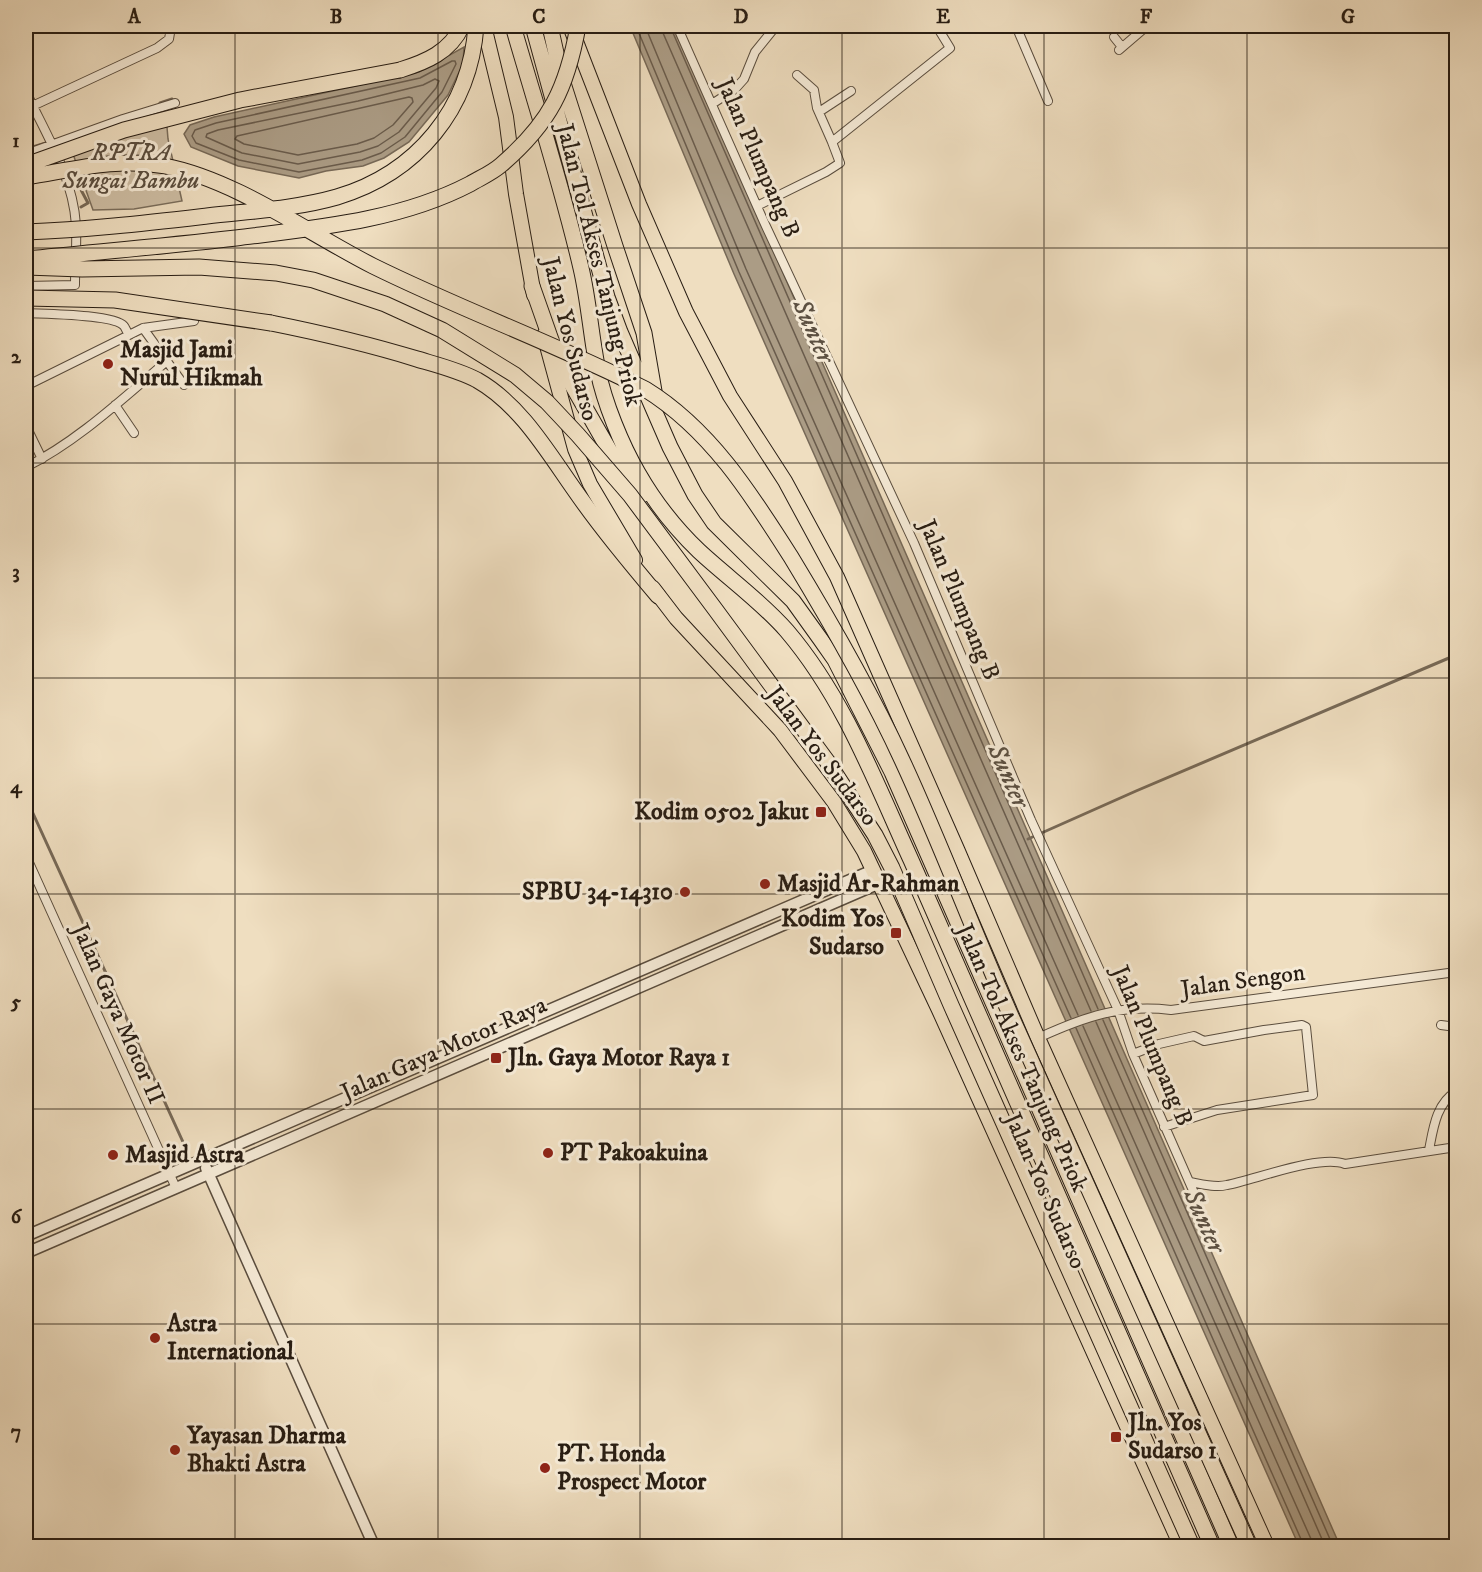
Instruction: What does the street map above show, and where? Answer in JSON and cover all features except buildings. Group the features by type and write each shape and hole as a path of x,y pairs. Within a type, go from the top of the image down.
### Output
{"highway":[{"path":"26,165 124,130 240,100 400,70 435,57 454,39 462,26"},
{"path":"26,232 294,206 356,191 387,175 412,158 433,136 450,113 464,86 475,50 476,26"},
{"name":"Jalan Yos Sudarso","path":"483,26 506,117 516,194 532,286 563,410 590,484 658,596 712,659 780,730 834,802 876,876 944,1021 1181,1546"},
{"name":"Jalan Tol Akses Tanjung Priok","path":"513,26 577,251 601,384 636,471 666,513 699,551 749,593 786,630 815,667 835,698 911,860 1212,1546"},
{"name":"Jalan Tol Akses Tanjung Priok","path":"533,26 607,297 624,343 681,470 712,521 793,601 835,660 892,772 1232,1546"},
{"path":"550,26 562,80 644,333 658,418"},
{"path":"570,26 639,204 686,312 730,396 785,480 837,577 1038,1038 1267,1546"},
{"path":"26,260 262,235 376,218 418,206 456,191 500,166 534,132 550,112 562,88 578,26"},
{"path":"26,177 115,163 156,165 186,172 244,195 312,234 397,278 645,389 668,403 705,438 745,487 824,610 901,758 1010,1015 1249,1546"},
{"path":"26,267 82,269 199,267 276,273 313,280 385,304 442,330 515,375 547,402 578,435 630,495 722,618 827,761 875,835 892,868 1192,1546"},
{"path":"532,286 558,358 601,437 637,490 666,513"},
{"path":"26,298 115,300 223,315 376,346 458,372 477,381 497,395 532,431 599,525 658,596"}],"street":[{"path":"33,105 157,48 169,39 170,33 165,26"},
{"name":"Jalan Plumpang B","path":"677,26 757,206 914,543 1031,820 1118,1010 1133,1054 1195,1195"},
{"path":"712,104 735,89 744,79 755,52 776,26"},
{"path":"832,142 950,48 939,26"},
{"path":"1016,26 1048,101"},
{"path":"1114,37 1120,48 1147,26"},
{"path":"757,206 840,163 819,112 814,90 797,75"},
{"path":"819,112 851,91"},
{"path":"26,92 54,142 68,183 76,223 76,315"},
{"path":"26,154 54,142 176,103"},
{"path":"26,286 75,285"},
{"path":"26,313 76,315 117,322 125,326 129,334"},
{"path":"26,386 143,328 194,321"},
{"path":"143,328 184,385"},
{"path":"26,467 78,435 167,361"},
{"path":"115,405 135,433"},
{"path":"26,426 42,459"},
{"name":"Jalan Gaya Motor II","path":"26,856 176,1188"},
{"name":"Jalan Gaya Motor Raya","path":"26,1236 787,907 876,876"},
{"name":"Jalan Gaya Motor Raya","path":"26,1253 793,919 876,876"},
{"path":"787,907 793,919"},
{"name":"Jalan Sengon","path":"1038,1038 1108,1011 1171,1010 1456,972"},
{"path":"1133,1054 1159,1044 1194,1036 1204,1041 1263,1030 1302,1025 1306,1027 1313,1095 1217,1110 1164,1127"},
{"path":"1441,1025 1456,1027"},
{"path":"491,1035 497,1049"},
{"path":"1429,1150 1438,1114 1446,1100 1456,1092"},
{"path":"1190,1182 1225,1186 1281,1170 1331,1161 1344,1164 1456,1147"},
{"path":"202,1160 374,1546"},
{"path":"58,1222 65,1236"}],"green space":[{"name":"RPTRA Sungai Bambu","path":"166,115 168,139 182,201 134,209 93,210 68,140"}],"water":[{"path":"630,26 675,26 1340,1546 1299,1546 734,274"},
{"path":"464,47 463,64 448,95 409,142 384,158 363,166 326,171 299,178 238,166 191,147 184,134 190,125 214,117 419,72"}],"waterway":[{"path":"160,103 172,99"},
{"path":"26,149 46,143"},
{"path":"72,173 88,203 81,207"},
{"path":"1028,839 1456,655"},
{"path":"26,798 183,1142"}],"place":[{"name":"Masjid Jami Nurul Hikmah","path":"108,364"},
{"name":"Kodim 0502 Jakut","path":"821,812"},
{"name":"Masjid Ar-Rahman","path":"765,884"},
{"name":"SPBU 34-14310","path":"685,892"},
{"name":"Kodim Yos Sudarso","path":"896,933"},
{"name":"Jln. Gaya Motor Raya 1","path":"496,1058"},
{"name":"PT Pakoakuina","path":"548,1153"},
{"name":"Masjid Astra","path":"113,1155"},
{"name":"Astra International","path":"155,1338"},
{"name":"Jln. Yos Sudarso 1","path":"1116,1437"},
{"name":"Yayasan Dharma Bhakti Astra","path":"175,1450"},
{"name":"PT. Honda Prospect Motor","path":"545,1468"}],"water label":[{"name":"Sunter","path":"813,331"},
{"name":"Sunter","path":"1008,776"},
{"name":"Sunter","path":"1204,1221"}]}
